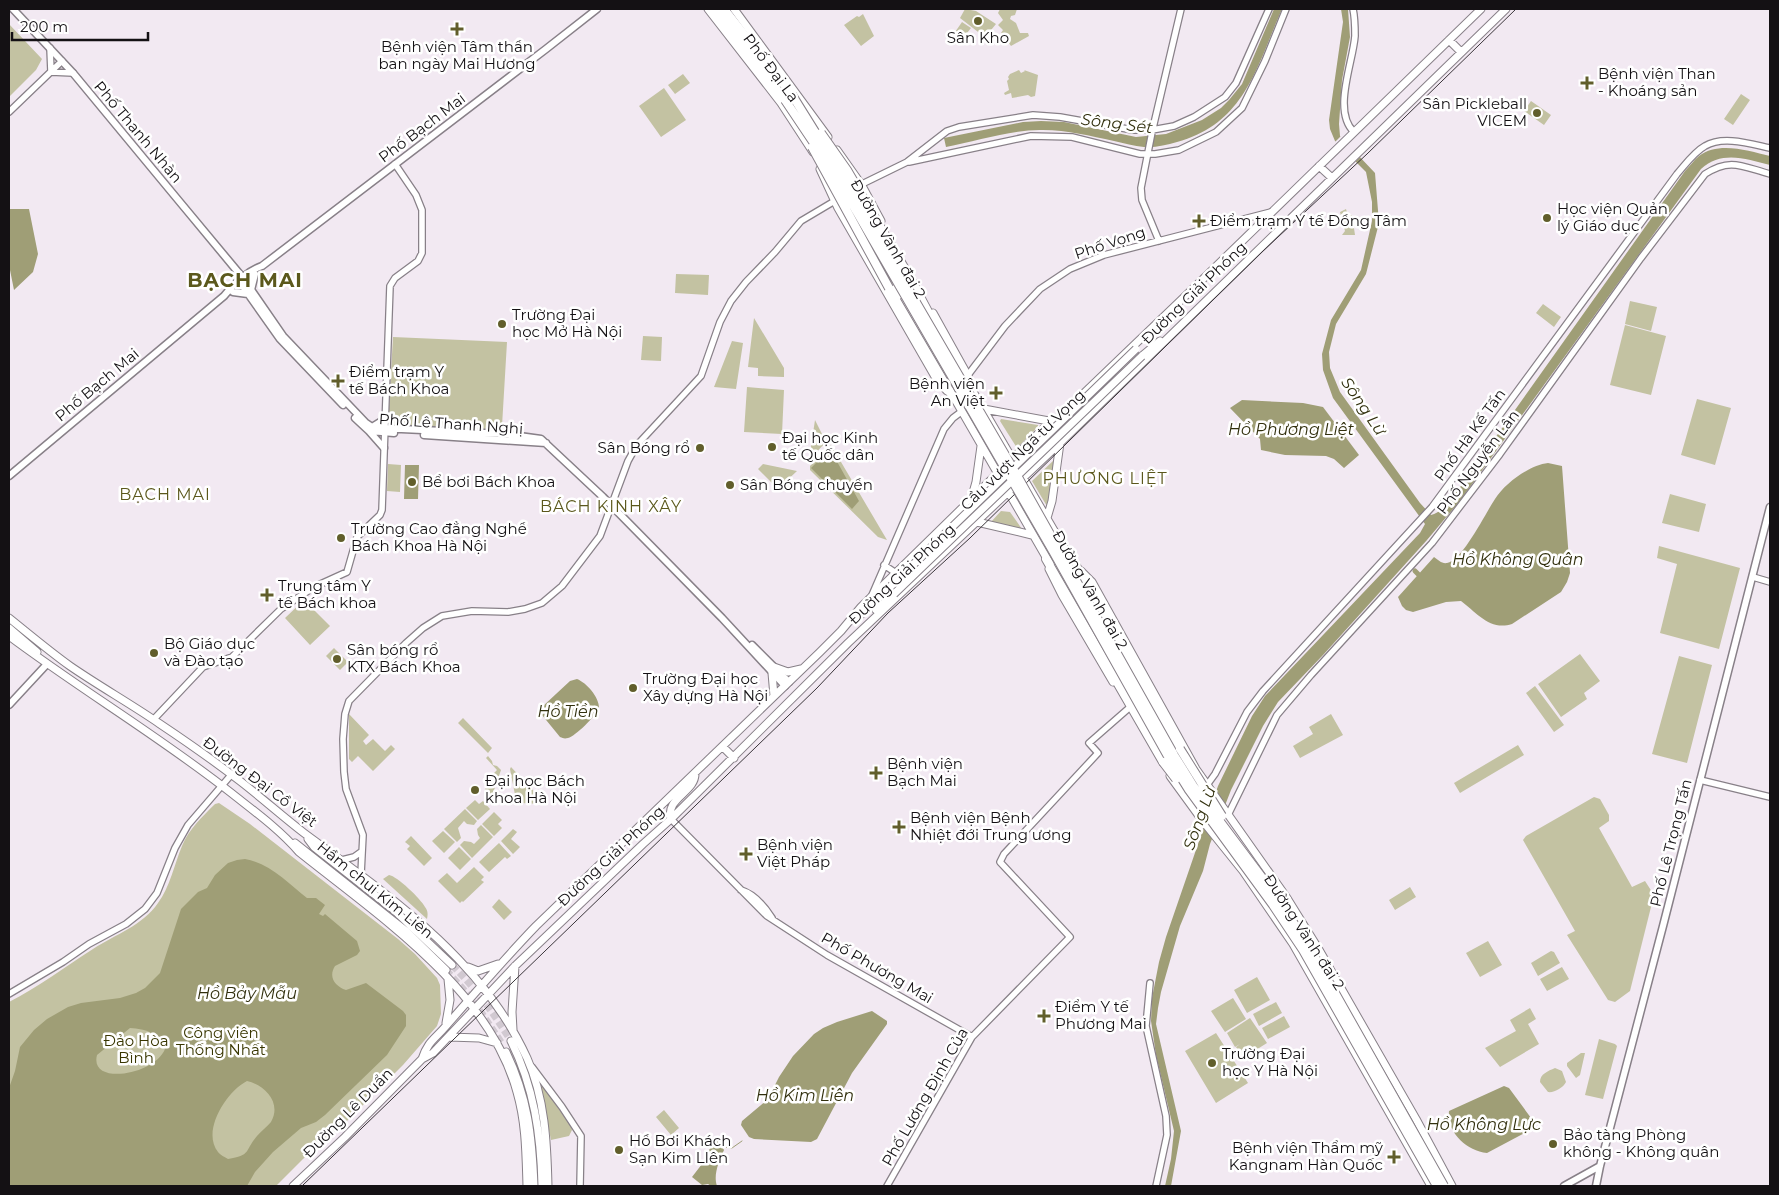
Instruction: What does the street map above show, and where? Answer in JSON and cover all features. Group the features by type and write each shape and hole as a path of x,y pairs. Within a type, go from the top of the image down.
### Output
{"highway":[{"name":"Đường Vành đai 2","path":"716,9 789,98"},
{"name":"Đường Vành đai 2","path":"724,9 836,164 1019,479 1174,755 1303,950 1396,1111 1436,1186"},
{"path":"789,98 838,155 909,276 950,355 970,386"},
{"path":"789,98 889,288 951,394"},
{"path":"1046,559 1163,762 1212,828 1237,851"},
{"path":"1076,566 1237,851"},
{"name":"Đường Vành đai 2","path":"1237,851 1278,900 1309,947 1444,1186"}],"main road":[{"name":"Phố Thanh Nhàn","path":"13,9 62,61 242,280"},
{"name":"Phố Bạch Mai","path":"9,476 242,280 597,9"},
{"name":"Phố Đại La","path":"708,9 781,103 826,169 943,376 961,412 1046,559"},
{"name":"Phố Đại La","path":"734,9 862,184 895,247 968,375 970,386"},
{"path":"1354,132 1481,9"},
{"path":"1449,40 1461,52 1506,9"},
{"name":"Đường Giải Phóng","path":"475,1010 516,966 734,758 848,643 1062,441 1461,52"},
{"name":"Phố Đại La","path":"823,130 838,164 949,358 970,386"},
{"name":"Đường Giải Phóng","path":"468,1000 500,962 604,859 841,632 870,598 1012,459 1159,321 1354,132"},
{"name":"Phố Đại La","path":"809,146 835,200 870,264 937,380 951,394"},
{"path":"1320,166 1332,178"},
{"path":"862,234 875,227"},
{"path":"885,244 895,247"},
{"path":"870,264 874,255"},
{"name":"Phố Bạch Mai","path":"224,296 233,292 242,280 255,274 262,266"},
{"path":"233,292 250,292 255,274"},
{"name":"Phố Lê Thanh Nghị","path":"242,280 280,339 371,429 546,443 611,505 722,618 730,623 787,684"},
{"name":"Cầu vượt Ngã tư Vọng","path":"848,643 891,591 1136,349 1159,321"},
{"name":"Cầu vượt Ngã tư Vọng","path":"841,632 891,591 1151,347 1180,326"},
{"path":"970,386 1076,566 1081,582 1156,715 1177,750 1196,769"},
{"path":"984,409 1053,421 1062,441 1052,501 1047,518"},
{"path":"384,448 371,429 385,418"},
{"path":"981,446 974,497 986,497 990,502 990,509"},
{"path":"1018,509 1034,495"},
{"name":"Phố Lê Trọng Tấn","path":"1596,1186 1770,507"},
{"path":"977,522 1032,535"},
{"path":"1046,559 1062,595 1164,767 1268,906 1303,960 1431,1186"},
{"path":"1046,559 1054,568 1167,762 1179,786"},
{"path":"1076,566 1092,582 1196,769 1286,898 1318,948 1377,1048 1452,1186"},
{"name":"Đường Đại Cồ Việt","path":"9,618 42,646 154,719 231,775 302,832 361,874 424,926 456,963 482,985 513,1030 529,1063 537,1086 547,1141 548,1186"},
{"path":"9,627 42,646"},
{"path":"9,627 46,658 50,667 9,705"},
{"name":"Đường Đại Cồ Việt","path":"9,636 50,667 154,735 285,835 299,852 419,950 468,1000 500,1044"},
{"path":"774,696 773,670 791,672 804,668"},
{"path":"90,694 97,683"},
{"path":"1143,723 1156,715"},
{"path":"723,747 734,758"},
{"path":"671,819 672,806 690,786 695,773"},
{"name":"Hầm chui Kim Liên","path":"302,832 314,846 456,963"},
{"name":"Hầm chui Kim Liên","path":"285,835 406,931 446,970"},
{"path":"1268,906 1286,898"},
{"path":"456,963 478,970 500,962"},
{"path":"513,1030 512,1012 516,966"},
{"path":"445,1028 449,1013 450,988 448,979"},
{"name":"Đường Lê Duẩn","path":"422,1059 426,1046 445,1028 468,1000"},
{"name":"Đường Lê Duẩn","path":"293,1186 350,1132 422,1059 433,1053 475,1010"},
{"path":"449,1037 479,1038 500,1044 516,1075 529,1118 534,1186"},
{"path":"511,1041 530,1087 536,1115 542,1186"},
{"path":"500,1044 517,1091 523,1118 528,1186"},
{"path":"1359,1059 1377,1048"},
{"path":"1564,1186 1600,1166"}],"street":[{"path":"1159,241 1141,197 1140,188 1181,9"},
{"path":"361,874 363,835 346,789 344,772 343,739 348,701 406,643 423,628 442,616 472,611 508,612 533,606 549,598 566,581 600,536 630,456 637,445 701,376 720,322 731,301 801,221 853,189 906,162 951,128 1033,115 1060,117 1132,130 1152,131 1174,126 1194,117 1212,106 1229,92 1236,83 1269,9"},
{"path":"906,162 1026,137 1048,136 1072,137 1140,154 1180,150 1216,132 1232,119 1245,103 1265,61 1286,9"},
{"path":"1353,9 1355,38 1345,94 1344,116 1346,123 1354,132"},
{"path":"50,48 51,72"},
{"path":"9,112 62,61"},
{"path":"51,72 72,73"},
{"name":"Phố Hà Kế Tấn","path":"1208,787 1248,712 1262,691 1428,512 1692,156 1705,145 1730,141 1770,148"},
{"path":"929,144 933,157"},
{"path":"154,719 203,667 232,658 281,609 314,587 347,572 357,537 380,515 382,510 390,286 395,278 418,261 422,253 422,210 416,196 394,164"},
{"name":"Phố Nguyễn Lân","path":"1226,812 1277,715 1311,675 1432,543 1500,454 1641,258 1705,174 1714,168 1730,164 1770,174"},
{"name":"Phố Vọng","path":"968,375 1005,326 1040,288 1070,269 1104,255 1272,212"},
{"path":"870,598 944,429 961,412"},
{"path":"884,565 896,573"},
{"path":"1753,577 1770,582"},
{"name":"Phố Lương Định Của","path":"887,1186 972,1037 1070,938 1000,862 1004,854 1098,752 1089,743 1129,708"},
{"path":"9,994 63,962 88,944 126,924 145,909 157,893 180,838 188,824 231,775"},
{"path":"1700,780 1770,797"},
{"name":"Phố Phương Mai","path":"671,819 741,890 749,892 772,919 814,947 972,1037"},
{"path":"342,860 354,857 362,852"},
{"path":"1150,983 1146,1018 1166,1125 1165,1150 1156,1186"},
{"path":"529,1063 581,1136 580,1186"}],"green space":[{"name":"Sân Kho","path":"965,9 976,11 996,24 987,35 982,35 960,18"},
{"path":"1000,9 1017,9 1015,15 1011,16 1010,19 1016,23 1020,33 1028,33 1029,36 1011,46 1001,33 1003,30 998,25 1003,20 998,13"},
{"path":"863,14 874,36 861,46 844,25"},
{"path":"962,22 971,28 960,42 952,40 951,38"},
{"path":"9,24 42,59 36,70 9,97"},
{"path":"1019,70 1021,73 1024,70 1038,75 1035,96 1031,97 1028,95 1012,98 1011,93 1005,95 1004,93 1009,90 1008,77"},
{"path":"683,74 690,83 675,94 668,85"},
{"path":"664,88 686,120 661,137 639,106"},
{"path":"1741,94 1750,100 1733,125 1724,119"},
{"name":"Sân Pickleball VICEM","path":"1531,101 1551,115 1544,125 1524,111"},
{"path":"1346,209 1348,216 1352,215 1355,235 1342,235 1345,231 1340,212"},
{"path":"676,274 709,275 708,295 675,293"},
{"path":"1630,301 1657,307 1651,331 1625,324"},
{"path":"1543,304 1561,317 1554,327 1536,313"},
{"path":"754,318 784,368 784,377 758,376 758,368 748,367"},
{"path":"1625,325 1666,336 1651,395 1610,385"},
{"path":"643,336 662,337 661,361 641,360"},
{"path":"393,337 507,342 502,426 498,430 388,425"},
{"path":"732,341 743,343 736,389 714,387"},
{"path":"747,387 784,390 782,434 744,432"},
{"path":"1697,399 1731,408 1715,465 1681,455"},
{"path":"1001,419 1038,425 1038,427 1017,448 1000,421"},
{"path":"815,420 826,442 809,460"},
{"path":"831,445 887,540 878,537 810,470 810,466"},
{"path":"1054,460 1048,508 1032,481"},
{"path":"388,464 401,465 400,492 387,491"},
{"path":"763,464 797,471 778,489 758,469"},
{"path":"1670,494 1706,504 1699,532 1662,523"},
{"path":"1001,511 1010,512 1022,529 990,523"},
{"path":"1659,546 1740,568 1719,649 1660,633 1677,564 1657,558"},
{"path":"304,600 330,626 310,645 285,618"},
{"name":"Sân bóng rổ KTX Bách Khoa","path":"334,648 348,662 340,670 326,656"},
{"path":"1580,654 1600,681 1584,693 1587,699 1561,717 1538,684"},
{"path":"1679,656 1712,665 1687,763 1652,754"},
{"path":"1535,686 1564,725 1554,732 1526,693"},
{"path":"349,714 369,735 363,741 366,745 373,739 385,751 391,745 395,749 373,771 358,756 352,762 349,759"},
{"path":"1331,714 1343,735 1300,758 1293,746 1313,734 1309,727"},
{"path":"463,718 492,748 488,753 458,723"},
{"path":"1518,745 1524,755 1460,793 1454,783"},
{"path":"488,756 493,765 501,770 492,796 485,789 493,780 490,777 497,770 486,758"},
{"path":"511,767 544,804 519,803 516,800"},
{"path":"1594,797 1600,799 1609,815 1609,821 1599,828 1632,887 1645,881 1654,895 1630,991 1615,1002 1608,1000 1567,935 1575,931 1523,840 1526,836"},
{"path":"475,800 479,804 483,801 490,809 478,820 466,808"},
{"name":"Hồ Bảy Mẫu","path":"219,803 250,824 415,954 437,978 440,985 441,1014 437,1026 403,1065 341,1127 303,1159 276,1186 9,1186 9,1002 136,924 152,911 166,890 188,834 215,804"},
{"path":"465,809 477,821 474,825 467,824 464,821 458,828 461,838 457,842 444,829"},
{"path":"494,812 502,820 498,824 502,828 494,836 482,824"},
{"path":"481,825 493,837 472,858 460,845 464,841 474,844 480,838 477,829"},
{"path":"513,829 517,832 511,839 520,847 513,854 501,841"},
{"path":"443,831 455,842 444,853 432,841"},
{"path":"411,836 432,858 424,866 407,849 410,846 405,842"},
{"path":"499,843 511,856 507,859 505,857 489,872 479,862"},
{"path":"459,847 471,859 460,870 448,858"},
{"path":"474,867 484,877 481,880 484,882 463,902 460,903 438,881 447,873 457,883"},
{"path":"389,875 403,883 423,903 428,914 427,919 383,879"},
{"path":"1410,887 1416,897 1395,910 1389,900"},
{"path":"499,899 512,912 504,920 492,907"},
{"path":"1488,941 1502,965 1480,977 1466,953"},
{"path":"1551,951 1554,952 1560,963 1538,976 1531,963"},
{"path":"1562,967 1569,979 1547,991 1540,979"},
{"path":"1257,977 1270,1000 1247,1013 1234,990"},
{"path":"1233,998 1246,1019 1225,1032 1211,1011"},
{"path":"1276,1002 1282,1013 1259,1026 1253,1014"},
{"path":"1530,1008 1536,1019 1528,1024 1539,1044 1500,1067 1485,1048 1516,1031 1510,1020"},
{"path":"1284,1016 1290,1027 1268,1039 1262,1028"},
{"path":"1250,1018 1267,1043 1243,1058 1236,1047 1240,1044 1235,1047 1227,1033"},
{"path":"1216,1033 1248,1083 1216,1103 1185,1051"},
{"path":"1599,1039 1617,1046 1603,1099 1585,1095"},
{"path":"1581,1053 1585,1053 1580,1075 1576,1078 1567,1066 1567,1063"},
{"path":"1555,1068 1562,1071 1566,1082 1558,1090 1548,1092 1540,1082 1540,1079 1545,1073"},
{"path":"539,1081 571,1126 572,1130 569,1136 551,1140"},
{"path":"664,1110 679,1128 671,1135 656,1117"}],"water":[{"path":"1274,9 1282,9 1265,51 1246,90 1234,107 1219,122 1200,133 1173,143 1148,147 1070,132 1032,130 1007,133 946,147 944,138 1023,122 1064,122 1136,137 1166,134 1202,120 1221,108 1242,84"},
{"path":"1341,9 1348,9 1350,37 1342,80 1340,136 1375,173 1379,223 1366,274 1336,324 1329,352 1330,368 1340,392 1420,503 1431,515 1442,508 1458,490 1695,159 1707,151 1734,148 1770,156 1770,165 1743,159 1726,158 1709,163 1701,169 1459,502 1324,654 1278,702 1263,726 1231,790 1210,844 1203,871 1180,926 1161,992 1156,1024 1181,1131 1171,1186 1165,1186 1171,1159 1174,1131 1156,1055 1151,1021 1152,998 1166,937 1218,786 1252,716 1265,696 1420,533 1425,524 1333,398 1323,370 1322,354 1331,320 1361,270 1372,221 1372,202 1366,172 1335,141 1330,129 1329,120 1343,22"},
{"path":"9,209 29,209 38,254 33,272 14,290 9,265"},
{"name":"Hồ Phương Liệt","path":"1242,400 1303,403 1323,407 1359,455 1344,468 1334,459 1326,456 1285,455 1261,450 1260,439 1230,408"},
{"path":"830,449 859,501 852,509 811,468"},
{"name":"Hồ Không Quân","path":"1548,463 1562,466 1570,573 1561,592 1512,624 1504,626 1484,620 1461,601 1446,602 1413,612 1406,610 1398,597 1434,557 1443,563 1453,560 1460,554 1474,535 1499,493 1526,471"},
{"name":"Bể bơi Bách Khoa","path":"405,465 419,465 418,499 404,499"},
{"name":"Hồ Tiền","path":"577,679 592,691 599,709 590,721 576,734 568,738 560,737 542,715 542,707 570,681"},
{"name":"Hồ Bảy Mẫu","path":"245,859 263,865 278,874 307,898 316,898 325,905 319,914 323,916 325,914 357,941 360,951 357,955 335,966 332,974 336,984 346,990 366,983 406,1015 406,1026 387,1055 325,1115 316,1122 301,1128 273,1152 255,1172 247,1186 9,1186 9,1088 20,1047 34,1030 47,1019 68,1007 81,1003 120,998 145,988 160,973 181,909 198,892 207,888 215,875 228,863","holes":["130,1028 141,1029 151,1033 159,1039 165,1049 159,1058 137,1070 112,1074 103,1071 97,1065 97,1055","247,1081 260,1086 270,1096 273,1102 274,1115 271,1122 257,1136 247,1152 241,1156 228,1159 219,1153 214,1143 214,1123 232,1093"]},
{"name":"Hồ Kim Liên","path":"872,1011 887,1021 887,1024 852,1073 817,1139 811,1142 754,1139 749,1137 741,1125 742,1121 768,1099 779,1077 793,1056 814,1034 837,1022"},
{"name":"Hồ Không Lực","path":"1504,1086 1509,1088 1534,1122 1532,1129 1487,1153 1465,1144 1459,1139 1451,1126 1449,1111"},
{"path":"718,1140 724,1150 716,1173 717,1186 702,1185 692,1177 702,1164 709,1150"}],"pier":[{"path":"1342,135 1362,155 1354,163 1334,143"}],"waterway":[{"path":"1415,571 1418,574"},
{"path":"723,1147 732,1148 742,1141"}],"tunnel":[{"path":"452,965 484,1001 511,1041"},
{"path":"446,970 473,1000 503,1045"}],"railway":[{"path":"302,1186 817,688 888,613 970,538 1263,251 1367,154 1516,9"}],"place":[{"name":"Sân Kho","path":"978,21"},
{"name":"Bệnh viện Tâm thần ban ngày Mai Hương","path":"457,29"},
{"name":"Bệnh viện Than - Khoáng sản","path":"1587,83"},
{"name":"Sân Pickleball VICEM","path":"1537,113"},
{"name":"Học viện Quản lý Giáo dục","path":"1547,218"},
{"name":"Điểm trạm Y tế Đồng Tâm","path":"1199,221"},
{"name":"Trường Đại học Mở Hà Nội","path":"502,324"},
{"name":"Điểm trạm Y tế Bách Khoa","path":"338,381"},
{"name":"Bệnh viện An Việt","path":"996,393"},
{"name":"Đại học Kinh tế Quốc dân","path":"772,447"},
{"name":"Sân Bóng rổ","path":"700,448"},
{"name":"Bể bơi Bách Khoa","path":"412,482"},
{"name":"Sân Bóng chuyền","path":"730,485"},
{"name":"Trường Cao đẳng Nghề Bách Khoa Hà Nội","path":"341,538"},
{"name":"Trung tâm Y tế Bách khoa","path":"267,595"},
{"name":"Bộ Giáo dục và Đào tạo","path":"154,653"},
{"name":"Sân bóng rổ KTX Bách Khoa","path":"337,659"},
{"name":"Trường Đại học Xây dựng Hà Nội","path":"633,688"},
{"name":"Bệnh viện Bạch Mai","path":"876,773"},
{"name":"Đại học Bách khoa Hà Nội","path":"475,790"},
{"name":"Bệnh viện Bệnh Nhiệt đới Trung ương","path":"899,827"},
{"name":"Bệnh viện Việt Pháp","path":"746,854"},
{"name":"Điểm Y tế Phương Mai","path":"1044,1016"},
{"name":"Trường Đại học Y Hà Nội","path":"1212,1063"},
{"name":"Bảo tàng Phòng không - Không quân","path":"1553,1144"},
{"name":"Hồ Bơi Khách Sạn Kim LIên","path":"619,1150"},
{"name":"Bệnh viện Thẩm mỹ Kangnam Hàn Quốc","path":"1394,1157"}],"district":[{"name":"BẠCH MAI","path":"245,280"},
{"name":"PHƯƠNG LIỆT","path":"1105,478"},
{"name":"BẠCH MAI","path":"165,494"},
{"name":"BÁCH KINH XÂY","path":"611,506"}],"water label":[{"name":"Sông Sét","path":"1117,123"},
{"name":"Sông Lừ","path":"1364,406"},
{"name":"Sông Lừ","path":"1199,818"}],"park label":[{"name":"Công viên Thống Nhất","path":"221,1042"},
{"name":"Đảo Hòa Bình","path":"136,1050"}]}
